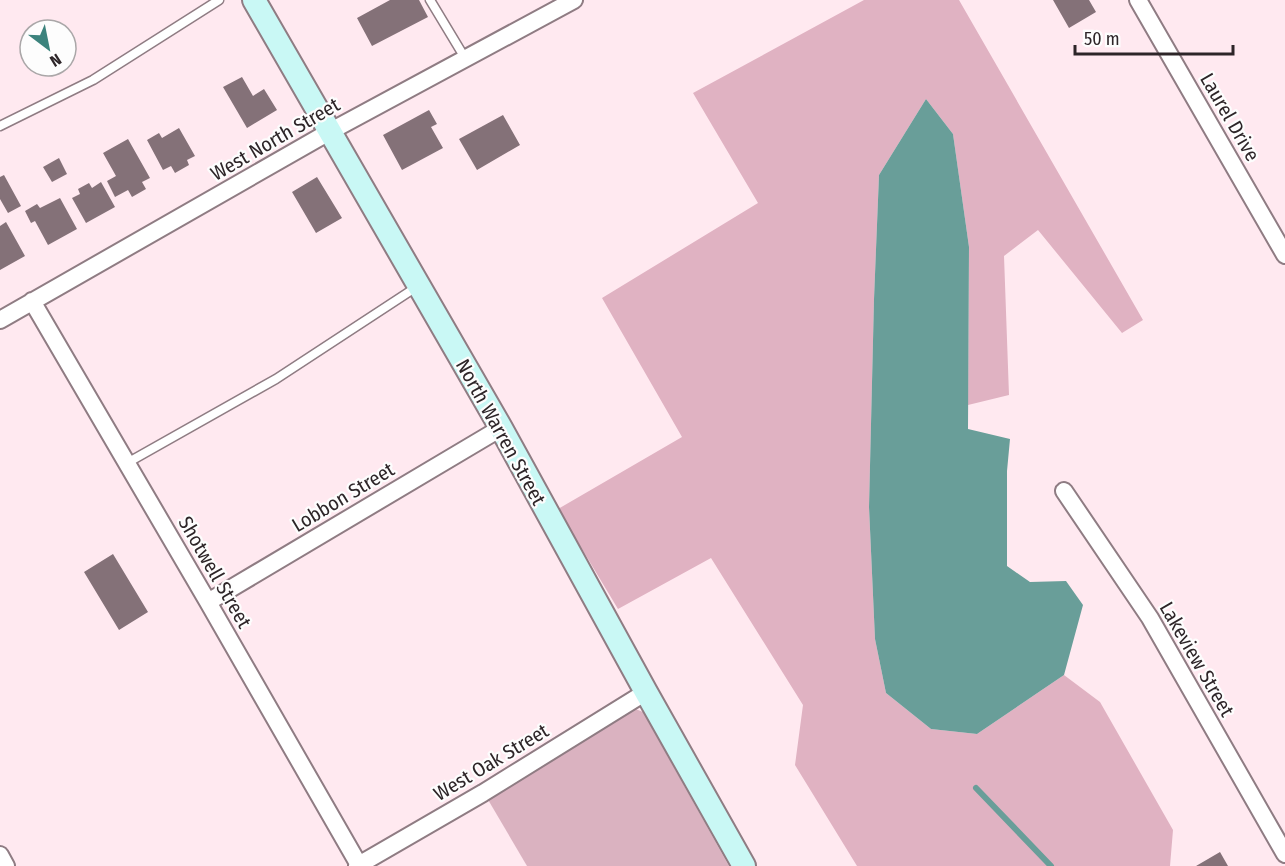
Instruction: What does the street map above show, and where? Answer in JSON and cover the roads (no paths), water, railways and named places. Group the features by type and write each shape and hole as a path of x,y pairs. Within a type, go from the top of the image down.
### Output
{"street":[{"name":"North Warren Street","path":"254,0 501,428 744,866"},
{"name":"West North Street","path":"0,320 329,132 573,0"},
{"name":"Laurel Drive","path":"1138,0 1285,255"},
{"name":"Shotwell Street","path":"32,302 208,602 358,866"},
{"name":"Lobbon Street","path":"208,602 501,428"},
{"name":"Lakeview Street","path":"1064,491 1150,618 1285,854"},
{"name":"West Oak Street","path":"358,866 646,693"},
{"path":"0,855 6,866"}],"lane":[{"path":"0,126 93,80 219,0"},
{"path":"430,0 465,58"},
{"path":"127,463 276,379 418,286"}],"waterway":[{"path":"976,788 1051,866"}]}
